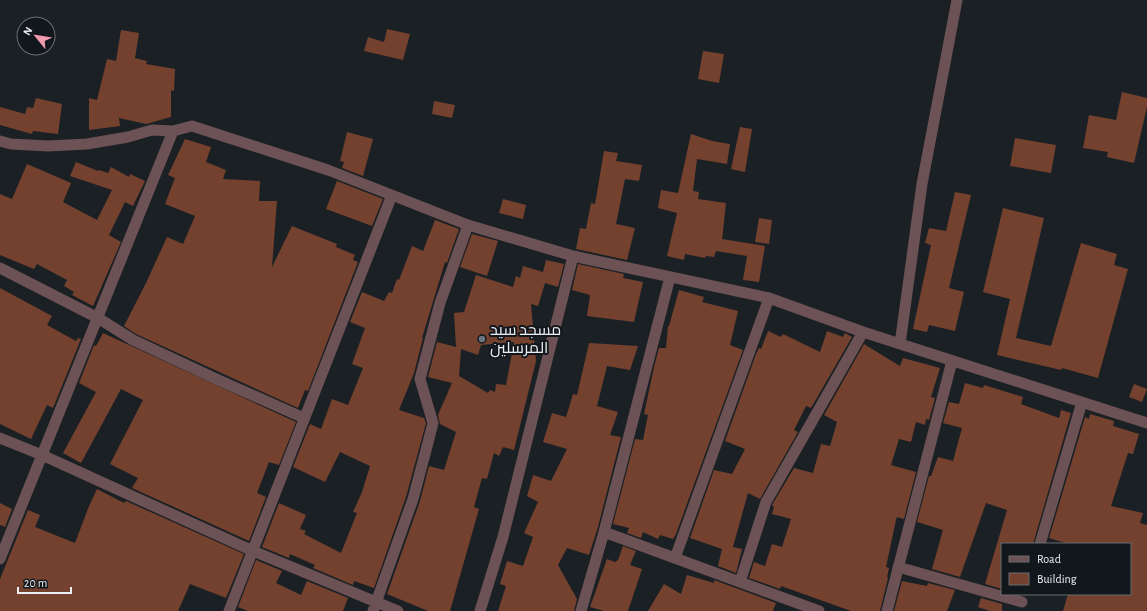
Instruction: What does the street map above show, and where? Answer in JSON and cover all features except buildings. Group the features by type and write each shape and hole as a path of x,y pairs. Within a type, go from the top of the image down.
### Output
{"street":[{"path":"900,344 922,184 957,0"},
{"path":"0,141 11,144 48,146 87,144 128,137 152,130 173,131 192,126 328,170 468,225 572,256 769,298 863,332 1147,423"},
{"path":"0,559 173,131"},
{"path":"229,611 392,194"},
{"path":"375,606 413,498 433,423 420,379 440,303 468,225"},
{"path":"480,611 503,537 572,256"},
{"path":"0,268 98,318 133,340 304,418"},
{"path":"581,611 604,532 670,277"},
{"path":"676,558 769,298"},
{"path":"740,582 766,502 863,332"},
{"path":"887,611 952,361"},
{"path":"1040,543 1082,402"},
{"path":"0,438 42,455 375,606 398,611"},
{"path":"604,532 819,611"},
{"path":"898,567 1022,602"}],"place":[{"name":"مسجد سيد المرسلين","path":"482,339"}]}
